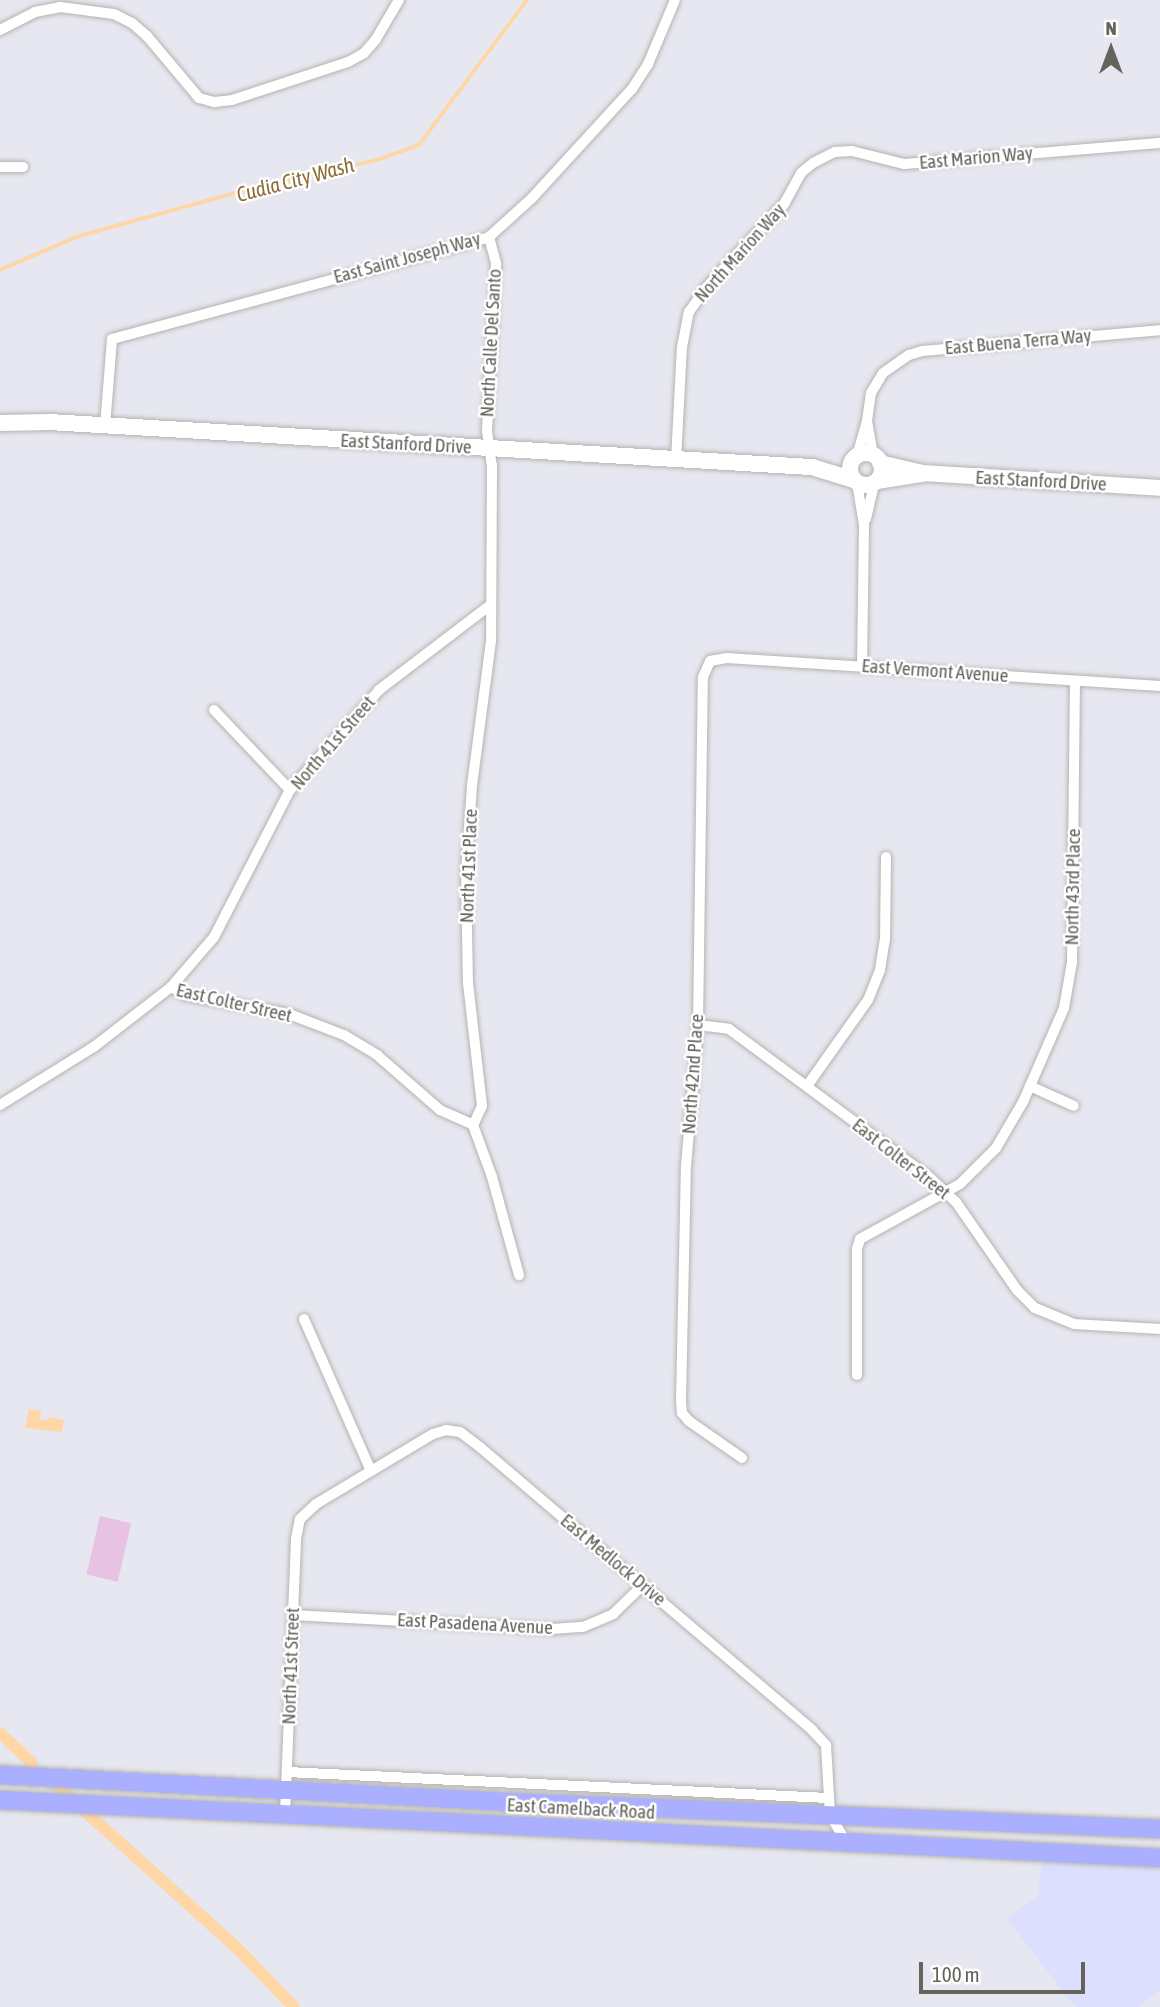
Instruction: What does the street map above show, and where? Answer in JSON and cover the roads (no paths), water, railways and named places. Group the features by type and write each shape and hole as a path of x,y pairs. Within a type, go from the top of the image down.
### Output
{"main road":[{"name":"East Camelback Road","path":"0,1775 286,1780 829,1807 1041,1824 1160,1829"},
{"name":"East Camelback Road","path":"0,1800 1160,1858"},
{"path":"1040,1853 1041,1824"}],"street":[{"path":"0,30 35,12 60,7 114,14 132,23 147,36 199,98 214,102 232,100 348,62 364,53 376,39 400,0"},
{"name":"East Saint Joseph Way","path":"105,425 112,340 130,332 489,237 519,211 632,89 648,64 675,0"},
{"name":"East Marion Way","path":"801,173 813,163 835,152 864,153 905,164 1160,143"},
{"path":"0,167 23,167"},
{"name":"North Marion Way","path":"676,460 682,347 689,312 705,289 784,204 801,173"},
{"name":"North Calle Del Santo","path":"489,237 496,264 487,431 491,449"},
{"name":"East Buena Terra Way","path":"866,459 867,421 872,393 883,373 899,360 922,351 1160,330"},
{"name":"East Stanford Drive","path":"0,423 105,425 812,467 866,459 923,473 1160,488"},
{"name":"North 41st Place","path":"473,1125 482,1106 468,983 466,872 473,780 490,662 491,449"},
{"path":"866,459 881,474 865,482 850,471 866,459"},
{"name":"East Stanford Drive","path":"812,467 865,482 923,473"},
{"path":"862,667 865,482"},
{"path":"864,525 865,482"},
{"name":"North 41st Street","path":"171,987 214,937 290,790 379,690 489,605"},
{"name":"East Vermont Avenue","path":"710,661 727,658 1160,686"},
{"name":"North 42nd Place","path":"710,661 703,677 698,1025 685,1166 681,1413 726,1450 742,1458"},
{"name":"North 43rd Place","path":"857,1375 860,1239 960,1185 996,1148 1030,1086 1064,1009 1069,987 1075,681"},
{"path":"214,710 290,790"},
{"path":"807,1086 868,1000 877,978 884,953 886,857"},
{"name":"East Colter Street","path":"0,1104 95,1046 171,987 185,995 289,1014 344,1035 377,1055 440,1110 473,1125"},
{"name":"East Colter Street","path":"698,1025 729,1029 928,1176 956,1202 1017,1290 1035,1308 1074,1324 1160,1329"},
{"path":"1030,1086 1074,1106"},
{"path":"473,1125 492,1177 519,1275"},
{"path":"304,1318 371,1471"},
{"name":"East Medlock Drive","path":"300,1519 316,1504 433,1434 446,1430 460,1432 643,1585 826,1745 829,1807 847,1843"},
{"name":"North 41st Street","path":"285,1814 293,1615 300,1519"},
{"name":"East Pasadena Avenue","path":"293,1615 552,1629 583,1627 613,1614 643,1585"}],"waterway":[{"name":"Cudia City Wash","path":"0,270 79,236 250,189 377,160 419,145 527,0"},
{"path":"0,1733 32,1763"},
{"path":"46,1776 235,1946 294,2007"}]}
